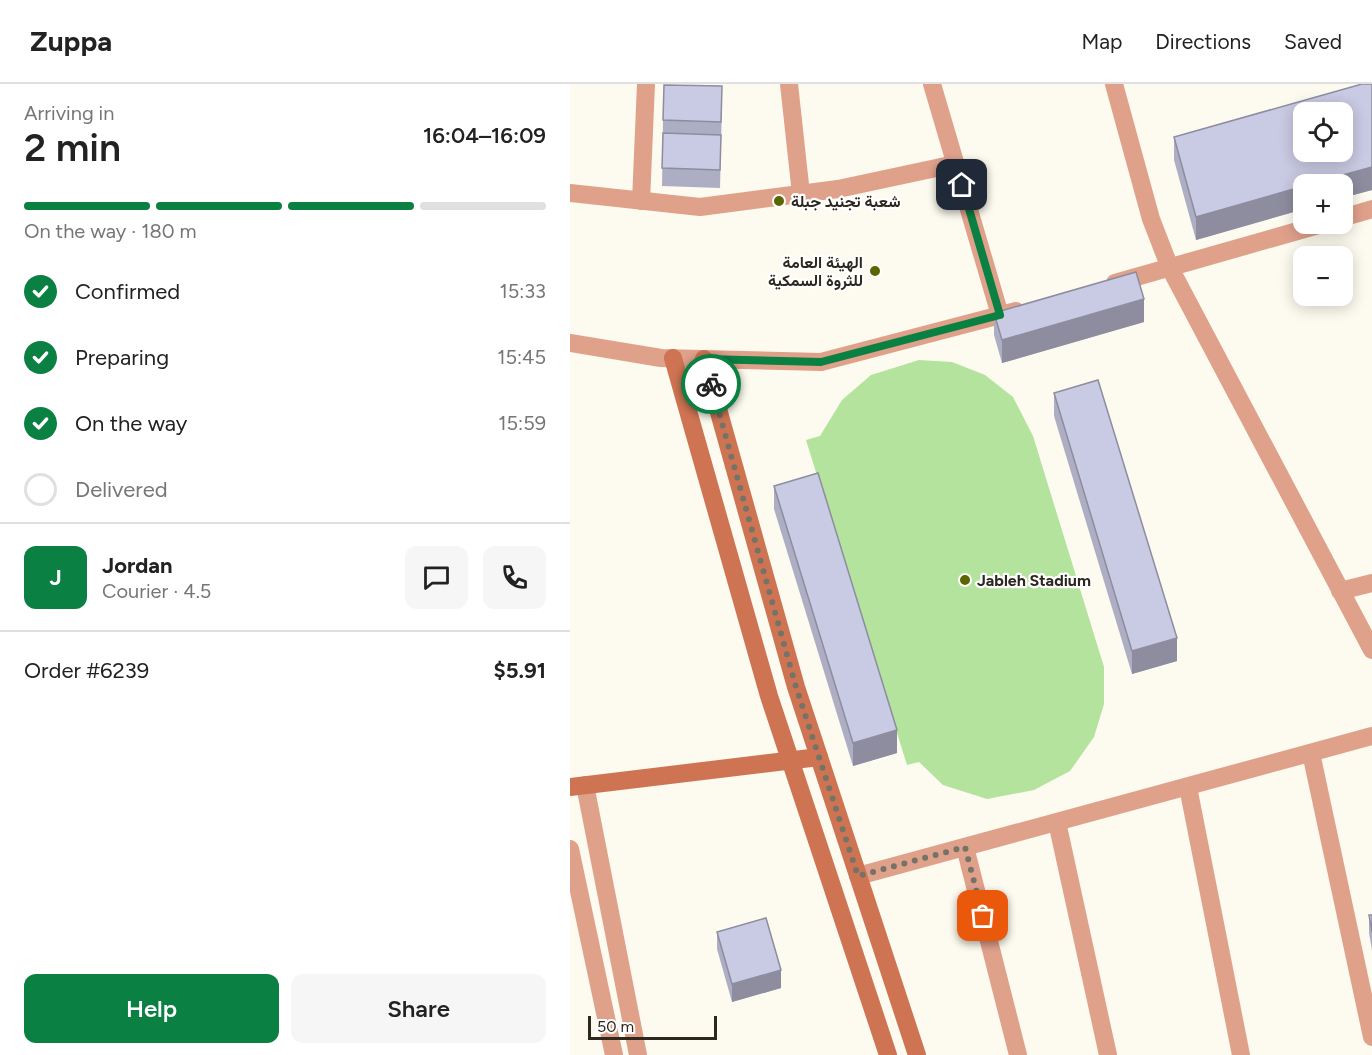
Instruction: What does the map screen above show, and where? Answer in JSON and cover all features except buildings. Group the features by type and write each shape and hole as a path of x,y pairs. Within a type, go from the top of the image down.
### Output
{"street":[{"path":"641,201 646,84"},
{"path":"789,84 801,194"},
{"path":"932,84 1000,315"},
{"path":"1114,84 1151,219 1170,268 1372,650"},
{"path":"570,193 700,207 801,194 955,164"},
{"path":"1353,215 1372,209"},
{"path":"1102,287 1293,232"},
{"path":"570,343 674,358 821,362 1034,306"},
{"path":"674,358 769,696 888,1055"},
{"path":"704,359 796,687 917,1055"},
{"path":"1340,591 1372,583"},
{"path":"858,876 1372,736"},
{"path":"1311,753 1372,1037"},
{"path":"638,1055 578,786 819,758"},
{"path":"1188,787 1241,1055"},
{"path":"1057,822 1108,1055"},
{"path":"965,847 1018,1055"},
{"path":"570,849 614,1055"}],"green space":[{"path":"919,360 952,362 985,375 1013,397 1033,436 1104,667 1104,704 1094,737 1070,771 1034,790 987,799 943,785 919,762 907,765 806,440 820,436 842,400 871,375"}],"way so far":[{"path":"711,384 796,687 858,876 965,847 983,916"}],"place":[{"name":"شعبة تجنيد جبلة","path":"779,201"},
{"name":"الهيئة العامة للثروة السمكية","path":"875,271"},
{"name":"Jableh Stadium","path":"965,580"}],"route":[{"path":"711,384 704,359 821,362 1000,315 962,185"}]}
